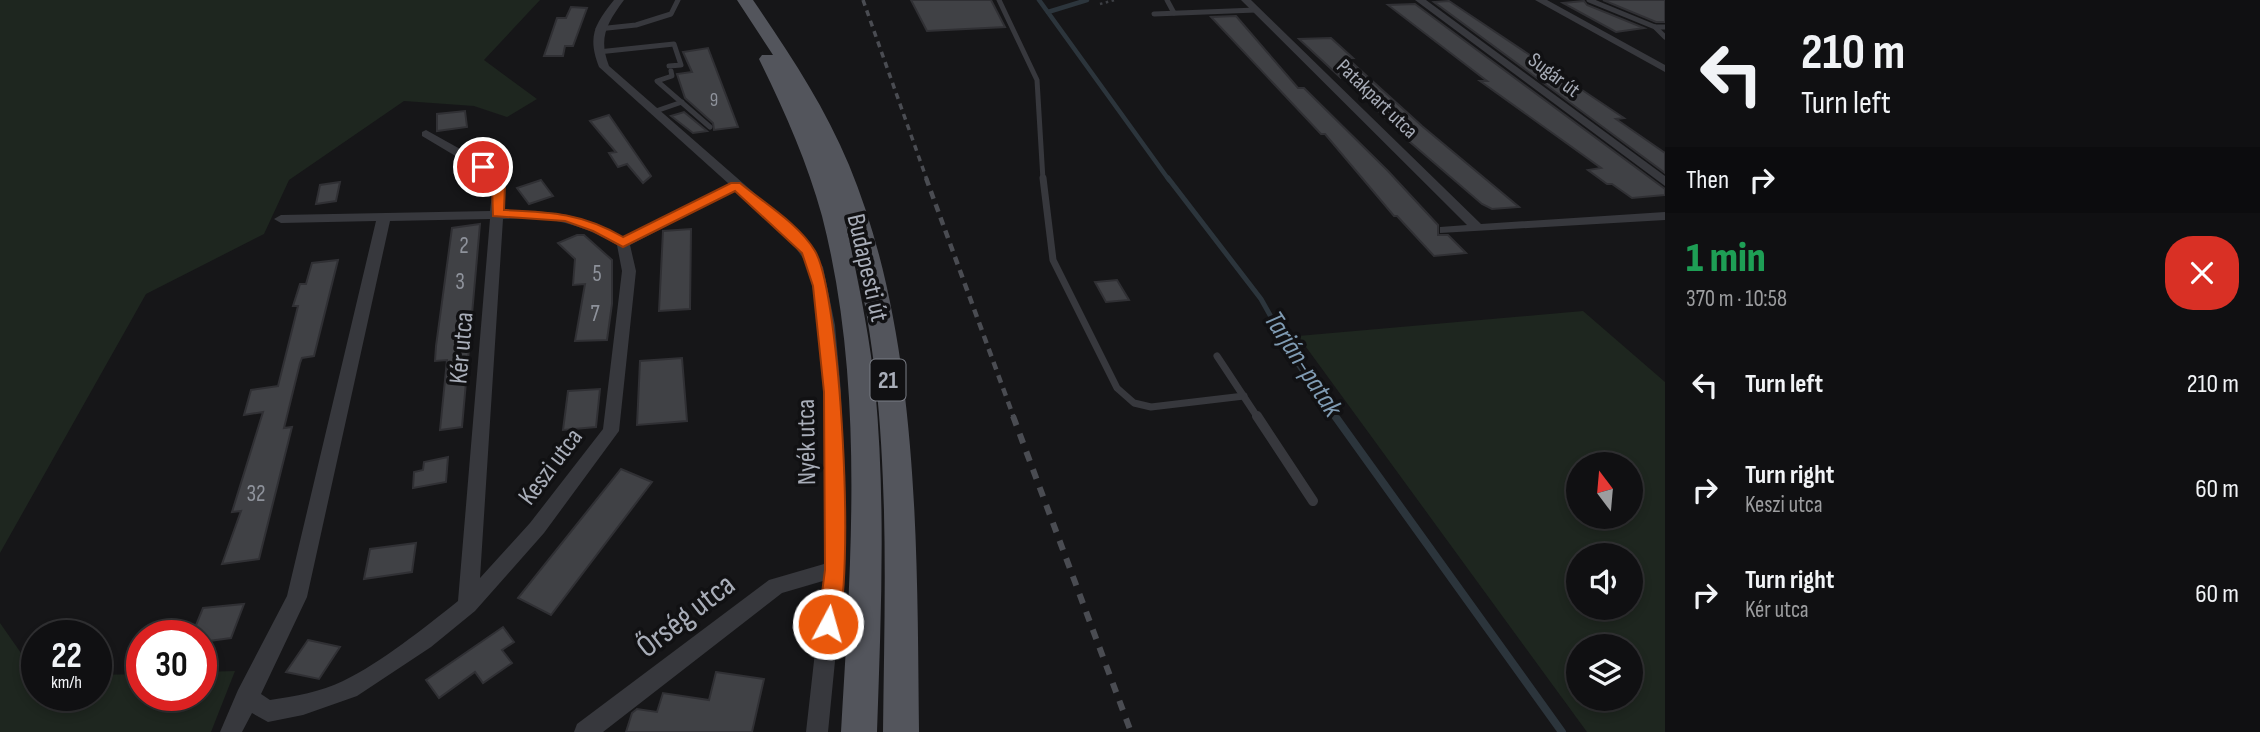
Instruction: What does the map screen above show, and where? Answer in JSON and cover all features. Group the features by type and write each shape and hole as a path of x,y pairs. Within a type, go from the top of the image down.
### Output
{"main road":[{"name":"Budapesti út","path":"727,0 773,68 803,130 837,232 852,318 865,444 867,576 859,732"},
{"name":"Budapesti út","path":"745,0 780,47 825,128 845,181 863,243 884,341 901,505 901,732"}],"street":[{"path":"281,219 497,213 566,217 597,228 623,243 736,185 612,77 598,52 596,41 598,29 619,0"},
{"name":"Patakpart utca","path":"1246,0 1478,228"},
{"name":"Sugár út","path":"1420,0 1665,182"},
{"path":"1540,0 1665,69"},
{"name":"Kér utca","path":"426,134 483,167 499,184 468,605"},
{"name":"Nyék utca","path":"736,185 794,235 816,267 827,325 833,392 834,570 817,732"},
{"path":"231,732 297,597 384,216"},
{"path":"1445,230 1665,216"},
{"name":"Keszi utca","path":"246,697 268,710 303,705 349,689 424,640 468,605 537,528 611,431 629,271 623,243"},
{"name":"Őrség utca","path":"585,732 776,586 834,570"}],"lane":[{"path":"598,29 660,20 671,15 678,0"},
{"path":"999,0 1037,80 1046,220 1053,260 1117,387 1134,403 1151,407 1244,396"},
{"path":"1167,0 1174,13"},
{"path":"1590,0 1655,27 1665,37"},
{"path":"1154,14 1256,10"},
{"path":"1655,27 1665,27"},
{"path":"598,52 674,44 681,65 670,69 672,76 657,81 710,127"},
{"path":"653,113 682,102"},
{"path":"1217,356 1313,501"}],"path":[{"path":"1100,4 1115,0"}],"shaded area":[{"path":"0,0 540,0 484,60 537,99 507,117 474,106 404,101 289,180 264,234 146,294 0,553"},
{"path":"1583,311 1665,382 1665,732 1587,732 1572,711 1643,711 1643,634 1566,634 1566,703 1298,336"},
{"path":"0,623 21,653 21,711 112,711 112,675 126,674 126,711 217,711 217,672 235,671 211,732 0,732"}],"building":[{"path":"911,0 991,0 1005,27 927,31"},
{"path":"1603,0 1665,0 1665,22 1656,22"},
{"path":"1449,1 1624,118 1616,119 1665,153 1665,173 1434,2"},
{"path":"1584,1 1587,5 1644,28 1616,32 1563,3"},
{"path":"1415,4 1665,189 1665,195 1632,198 1612,184 1607,184 1588,170 1601,168 1480,81 1487,81 1388,5"},
{"path":"571,7 587,8 573,46 565,46 563,56 544,56 557,18 566,18"},
{"path":"1236,16 1298,88 1304,88 1438,225 1438,235 1448,235 1466,253 1434,256 1397,216 1394,216 1325,134 1321,134 1211,17"},
{"path":"1331,38 1353,58 1347,58 1422,126 1519,207 1492,209 1482,204 1403,136 1346,78 1341,78 1299,39"},
{"path":"708,48 738,127 714,130 713,123 685,98 677,74 692,72 683,52"},
{"path":"465,111 467,127 437,131 437,114"},
{"path":"684,112 707,131 693,133 671,116"},
{"path":"609,115 651,176 643,183 627,164 618,167 609,153 616,152 590,121"},
{"path":"541,180 553,196 529,204 517,188"},
{"path":"340,182 336,201 316,204 320,185"},
{"path":"480,224 462,427 440,430 447,360 435,361 452,228"},
{"path":"691,229 690,309 659,311 663,231"},
{"path":"584,235 612,260 612,304 607,340 575,341 585,284 573,285 575,259 558,243"},
{"path":"338,260 314,356 302,358 300,363 284,428 292,427 259,559 222,564 241,511 232,512 263,412 244,415 251,390 278,386 298,306 293,306 300,284 306,284 312,263"},
{"path":"1117,280 1129,300 1106,302 1095,282"},
{"path":"682,358 687,421 637,425 640,361"},
{"path":"600,389 596,427 563,430 568,391"},
{"path":"448,457 446,482 413,488 414,472 423,470 424,462"},
{"path":"621,469 652,482 551,615 518,598"},
{"path":"416,543 412,572 364,579 370,549"},
{"path":"244,604 231,638 217,640 217,620 198,620 203,608"},
{"path":"503,627 514,642 502,650 512,663 483,683 475,672 439,698 426,680"},
{"path":"308,640 340,647 319,679 286,672"},
{"path":"716,672 764,679 752,732 626,732 632,713 637,709 657,712 663,693 709,700"}],"waterway":[{"name":"Tarján-patak","path":"1039,0 1169,180"},
{"path":"1048,12 1087,0"},
{"name":"Tarján-patak","path":"1168,178 1261,299 1297,363 1336,418"},
{"name":"Tarján-patak","path":"1335,416 1562,732"}],"railway":[{"path":"863,0 927,180"},
{"path":"926,178 1014,418"},
{"path":"1013,416 1131,732"}],"route":[{"path":"483,167 499,184 497,213 566,217 597,228 623,243 736,185 794,235 808,252 816,267 827,325 833,392 834,570 828,624"}]}
